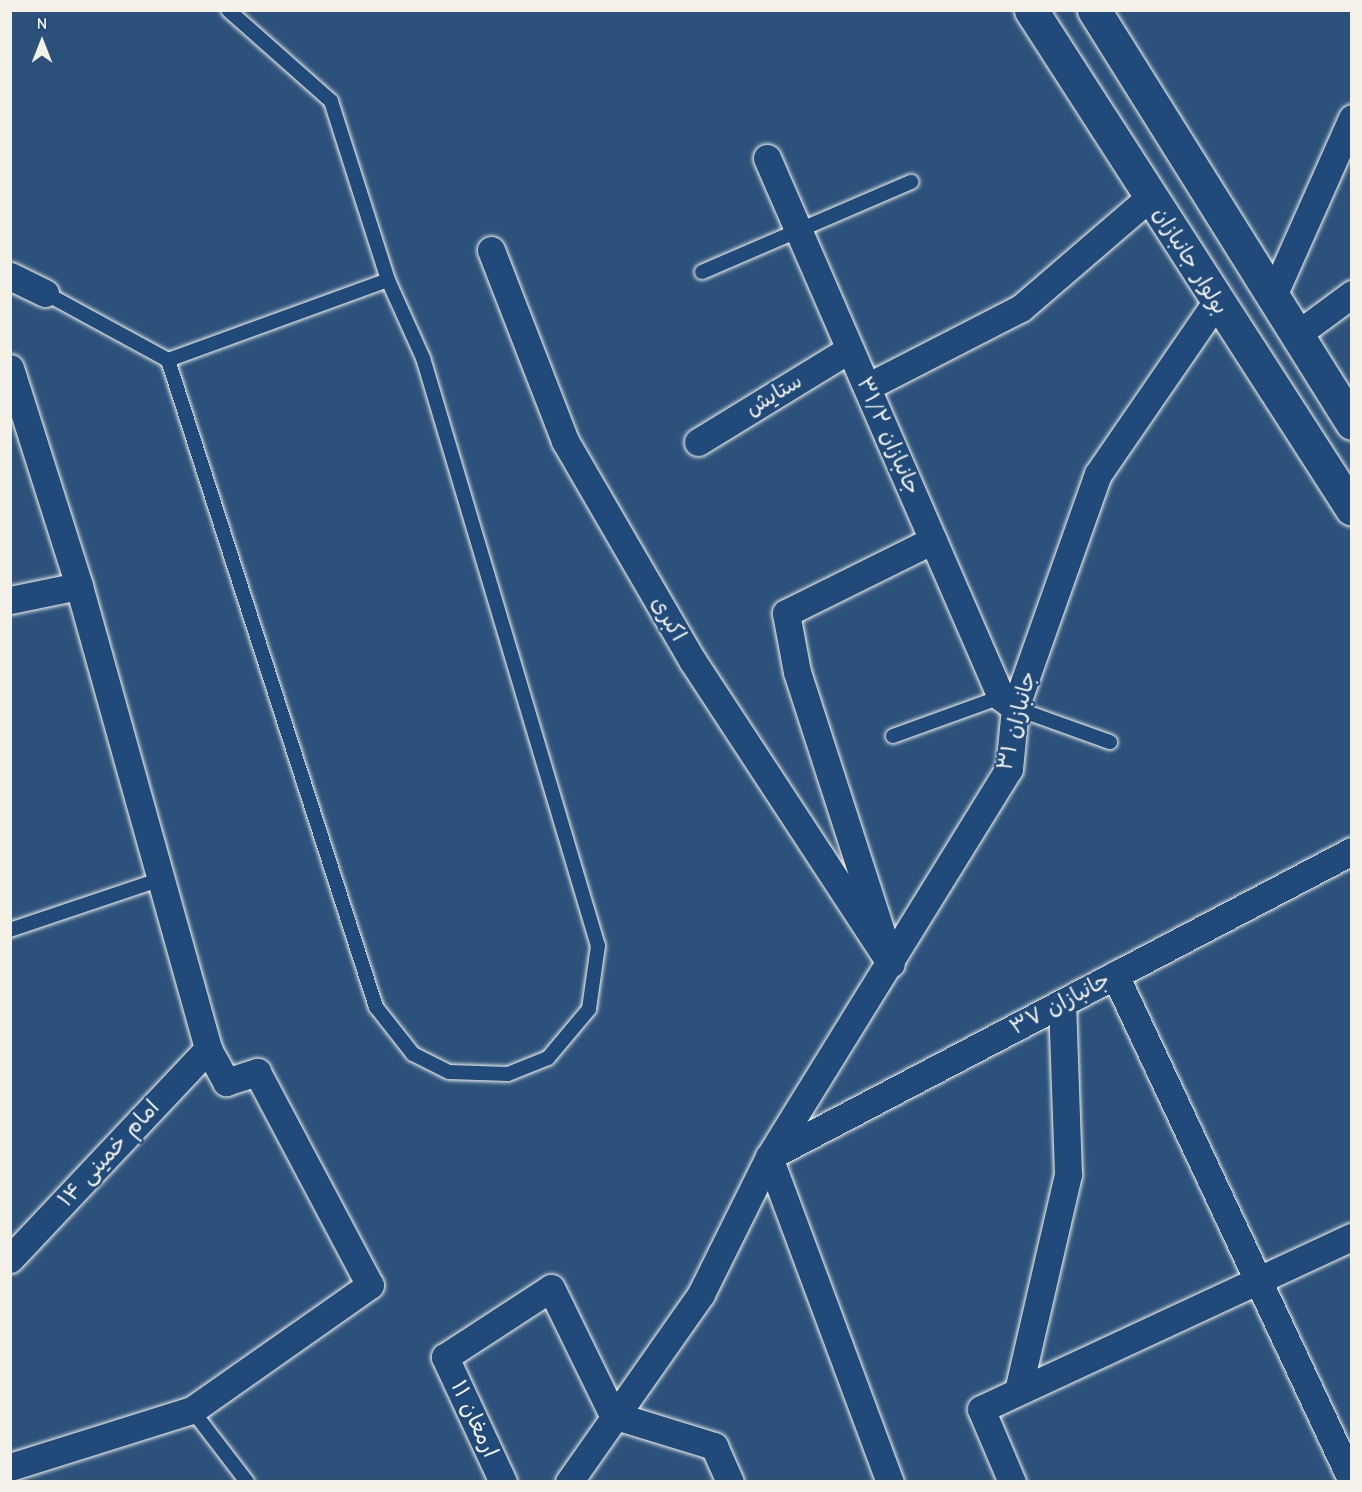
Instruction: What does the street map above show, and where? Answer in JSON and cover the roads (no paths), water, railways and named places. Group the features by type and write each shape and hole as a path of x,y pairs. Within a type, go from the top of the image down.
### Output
{"main road":[{"path":"1094,10 1295,336 1352,423"},
{"name":"بولوار جانبازان","path":"1039,13 1216,302 1352,509"}],"street":[{"path":"1272,298 1352,118"},
{"name":"جانبازان ۳۱/۲","path":"767,158 933,540 1008,703"},
{"path":"867,387 1022,308 1150,197"},
{"name":"اکبری","path":"491,250 565,441 692,660 891,964"},
{"path":"10,276 45,293"},
{"path":"1295,336 1352,294"},
{"name":"جانبازان ۳۱","path":"569,1482 613,1414 701,1294 769,1157 891,964 1009,769 1008,703 1098,474 1216,302"},
{"name":"ستایش","path":"698,442 850,349"},
{"path":"10,368 17,406 79,586 159,880 208,1049 225,1083 257,1071 370,1285 192,1410 10,1467"},
{"path":"891,964 797,672 786,613 933,540"},
{"path":"10,600 79,586"},
{"name":"جانبازان ۳۷","path":"769,1157 1352,851"},
{"path":"1115,975 1352,1481"},
{"path":"1018,1391 1068,1174 1062,1003"},
{"name":"امام خمینی ۱۴","path":"10,1259 208,1049"},
{"path":"769,1157 890,1482"},
{"path":"1012,1482 981,1409 1257,1281 1350,1242"},
{"name":"ارمغان ۱۱","path":"503,1482 445,1357 551,1288 613,1414"},
{"path":"613,1414 714,1446 730,1482"}],"lane":[{"path":"45,293 168,360 376,1007 398,1041 430,1065 468,1077 529,1068 564,1044 589,1009 598,946 423,358 388,280 331,101 228,10"},
{"path":"702,272 798,228 911,182"},
{"path":"168,360 388,280"},
{"path":"893,736 1008,703 1110,742"},
{"path":"10,930 159,880"},
{"path":"192,1410 247,1482"}]}
